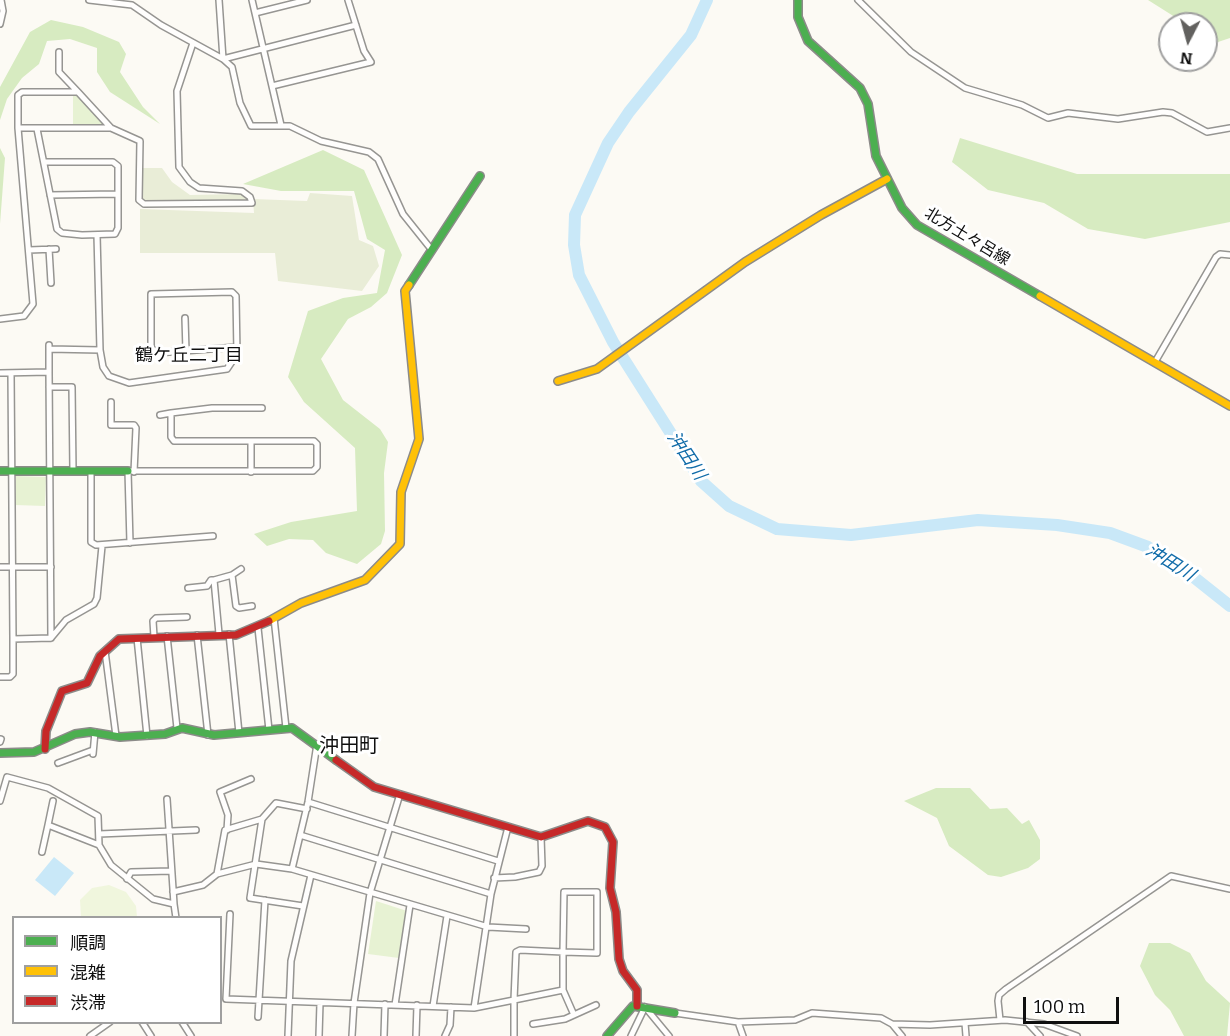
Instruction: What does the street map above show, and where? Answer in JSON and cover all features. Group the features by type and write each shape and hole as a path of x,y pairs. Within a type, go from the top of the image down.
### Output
{"street":[{"path":"0,24 3,11 2,0"},
{"path":"89,0 132,5 223,59 232,67 240,103 251,126 290,126 321,141 369,152 378,159 404,214 431,249"},
{"path":"219,0 223,59"},
{"path":"252,0 281,125"},
{"path":"255,14 307,0"},
{"path":"272,86 371,62 364,51 348,0"},
{"name":"北方土々呂線","path":"798,0 798,17 808,41 860,88 868,104 876,156 902,208 917,225 1230,406"},
{"path":"858,0 911,52 965,88 1022,105 1048,118 1068,113 1118,118 1163,112 1172,113 1207,132 1230,128"},
{"path":"223,59 356,25"},
{"path":"59,52 59,72 111,128 140,141 139,200 144,204 252,203 250,197 242,191 199,188 190,182 179,166 177,91 193,43"},
{"path":"0,320 24,316 33,304 18,128 18,95 22,92 78,92"},
{"path":"18,128 111,128"},
{"path":"37,129 57,229 62,233 115,234 118,228 118,166 113,162 44,162"},
{"path":"45,749 45,731 57,709 62,691 87,683 105,651 119,639 236,635 258,628 301,603 365,580 400,544 401,492 418,439 404,296 431,249 480,176"},
{"path":"558,381 580,376 599,367 745,262 821,214 887,179"},
{"path":"50,195 118,194"},
{"path":"97,235 100,350 103,368 109,376 129,383 227,369 237,354 236,296 232,292 143,294"},
{"path":"49,249 51,283"},
{"path":"29,250 56,249"},
{"path":"1155,362 1216,257 1220,254 1230,255"},
{"path":"151,294 151,347 156,353 237,347"},
{"path":"185,318 186,351"},
{"path":"51,638 49,347 100,350"},
{"path":"0,373 49,372"},
{"path":"0,677 10,677 13,674 11,373"},
{"path":"49,387 72,387 73,471"},
{"path":"111,402 111,425 134,425 136,428 131,471 130,543"},
{"path":"160,415 212,408 262,408"},
{"path":"0,471 251,472 314,471 317,467 317,444 314,441 174,441 171,437 171,413"},
{"path":"251,442 251,472"},
{"path":"91,471 92,542 102,546 213,536"},
{"path":"13,639 51,638 66,620 94,604 97,598 102,546"},
{"path":"0,567 51,567"},
{"path":"188,588 207,586 211,580 232,575 242,569"},
{"path":"232,575 236,606 239,608 252,606"},
{"path":"214,580 219,634"},
{"path":"154,637 153,621 156,618 187,617"},
{"path":"274,618 286,728"},
{"path":"258,628 269,730"},
{"path":"229,634 239,733"},
{"path":"197,635 208,735"},
{"path":"167,636 177,728"},
{"path":"137,638 147,736"},
{"path":"105,651 116,736"},
{"path":"0,753 22,754 45,749 75,734 95,732 116,736 147,736 165,734 177,728 208,735 292,728 374,787 541,837 588,821 605,827 615,849 610,871 610,888 616,912 619,959 622,971 637,990 639,998 637,1006"},
{"path":"58,763 93,752 95,732"},
{"path":"292,869 307,809 317,744"},
{"path":"0,774 48,788 98,816 99,845 111,865 153,899 174,904"},
{"path":"0,801 7,777"},
{"path":"217,874 228,815 220,792 251,778"},
{"path":"352,1036 354,1003 370,893 400,794"},
{"path":"167,799 176,916"},
{"path":"42,852 53,801"},
{"path":"308,802 498,861"},
{"path":"227,830 262,819 276,803 307,809"},
{"path":"262,819 250,898 303,906"},
{"path":"48,825 99,845"},
{"path":"474,1008 494,878 508,827"},
{"path":"99,834 196,830"},
{"path":"300,835 491,894"},
{"path":"494,878 514,878 539,872 542,866 541,837"},
{"path":"173,892 203,885 217,874 256,864 311,874 485,927 526,929"},
{"path":"127,879 131,872 171,871"},
{"path":"288,1036 291,961 311,874"},
{"path":"1000,1020 998,1001 1006,989 1171,876 1230,889"},
{"path":"514,1036 516,952 520,950 563,952 597,953 597,892 564,892 563,952 563,990 574,1015"},
{"path":"258,1017 265,900"},
{"path":"395,1005 410,905"},
{"path":"230,914 226,999 474,1008 563,990"},
{"path":"434,1006 447,916"},
{"path":"319,1036 320,1003"},
{"path":"384,1036 385,1004"},
{"path":"416,1036 417,1005"},
{"path":"533,1024 574,1015 596,1005"},
{"path":"607,1036 630,1009 637,1006 738,1022 795,1020 812,1013 881,1018 892,1024 902,1036"},
{"path":"445,1036 450,1025 451,1007"},
{"path":"631,1036 645,1007"},
{"path":"645,1007 669,1036"},
{"path":"892,1024 1000,1020 1044,1024 1077,1036"},
{"path":"738,1022 743,1036"},
{"path":"1027,1022 1040,1036"},
{"path":"965,1023 966,1036"},
{"path":"90,1036 99,1034"}],"green space":[{"path":"1148,0 1230,0 1230,38 1218,42 1218,12 1167,12"},
{"path":"51,20 83,27 119,42 126,54 120,72 143,107 160,124 110,92 97,72 97,48 70,39 47,41 39,64 22,78 7,99 0,120 0,87 30,32"},
{"path":"76,94 103,123 102,125 73,125 73,95"},
{"path":"960,138 1077,174 1230,174 1230,222 1145,239 1088,229 1044,203 988,190 952,162"},
{"path":"0,148 5,158 0,224"},
{"path":"323,150 364,170 402,255 387,293 371,307 348,319 321,359 343,400 380,429 388,442 384,473 385,531 381,544 357,564 326,553 313,540 289,539 267,546 254,534 291,522 357,511 355,448 304,402 288,377 308,311 343,298 377,293 385,250 367,239 354,191 281,191 243,184"},
{"path":"142,168 162,168 172,182 190,195 242,194 248,201 146,202 142,198"},
{"path":"310,193 352,196 359,240 373,246 379,266 362,291 278,281 275,253 140,253 140,209 254,213 253,199 307,201"},
{"path":"16,476 46,477 45,506 15,505"},
{"path":"936,788 970,788 990,809 1007,808 1022,824 1029,820 1040,840 1040,859 1028,868 1001,877 988,875 949,846 937,818 904,801"},
{"path":"109,885 126,892 136,906 137,916 81,916 80,900 92,888"},
{"path":"376,901 407,911 399,958 368,954"},
{"path":"1149,943 1170,943 1190,953 1206,981 1230,1003 1227,1036 1184,1036 1170,1010 1155,995 1140,966"}],"water":[{"path":"54,857 74,873 55,896 35,880"}],"waterway":[{"name":"沖田川","path":"707,0 691,35 629,112 608,143 575,215 574,245 579,275 613,342 701,481 729,506 777,529 851,535 978,520 1057,525 1110,533 1148,547 1186,571 1230,606"}],"traffic: fast":[{"path":"798,0 798,17 808,41 860,88 868,104 876,156 902,208 917,225 1040,296"},
{"path":"409,285 480,176"},
{"path":"0,471 128,471"},
{"path":"0,753 34,752 75,734 90,732 120,737 165,734 182,728 214,735 292,728 336,760"},
{"path":"607,1036 633,1006 675,1013"}],"traffic: slow":[{"path":"558,381 597,369 745,262 821,215 887,179"},
{"path":"269,621 301,603 365,580 400,544 401,492 419,439 405,291 409,285"},
{"path":"1040,296 1230,406"}],"traffic: jam":[{"path":"45,749 46,731 62,691 87,683 100,656 119,639 236,635 269,621"},
{"path":"336,760 374,787 541,837 588,821 605,827 613,842 610,888 616,912 619,959 623,971 637,990 637,1006"}],"district":[{"name":"鶴ケ丘二丁目","path":"189,356"},
{"name":"沖田町","path":"349,746"}]}
